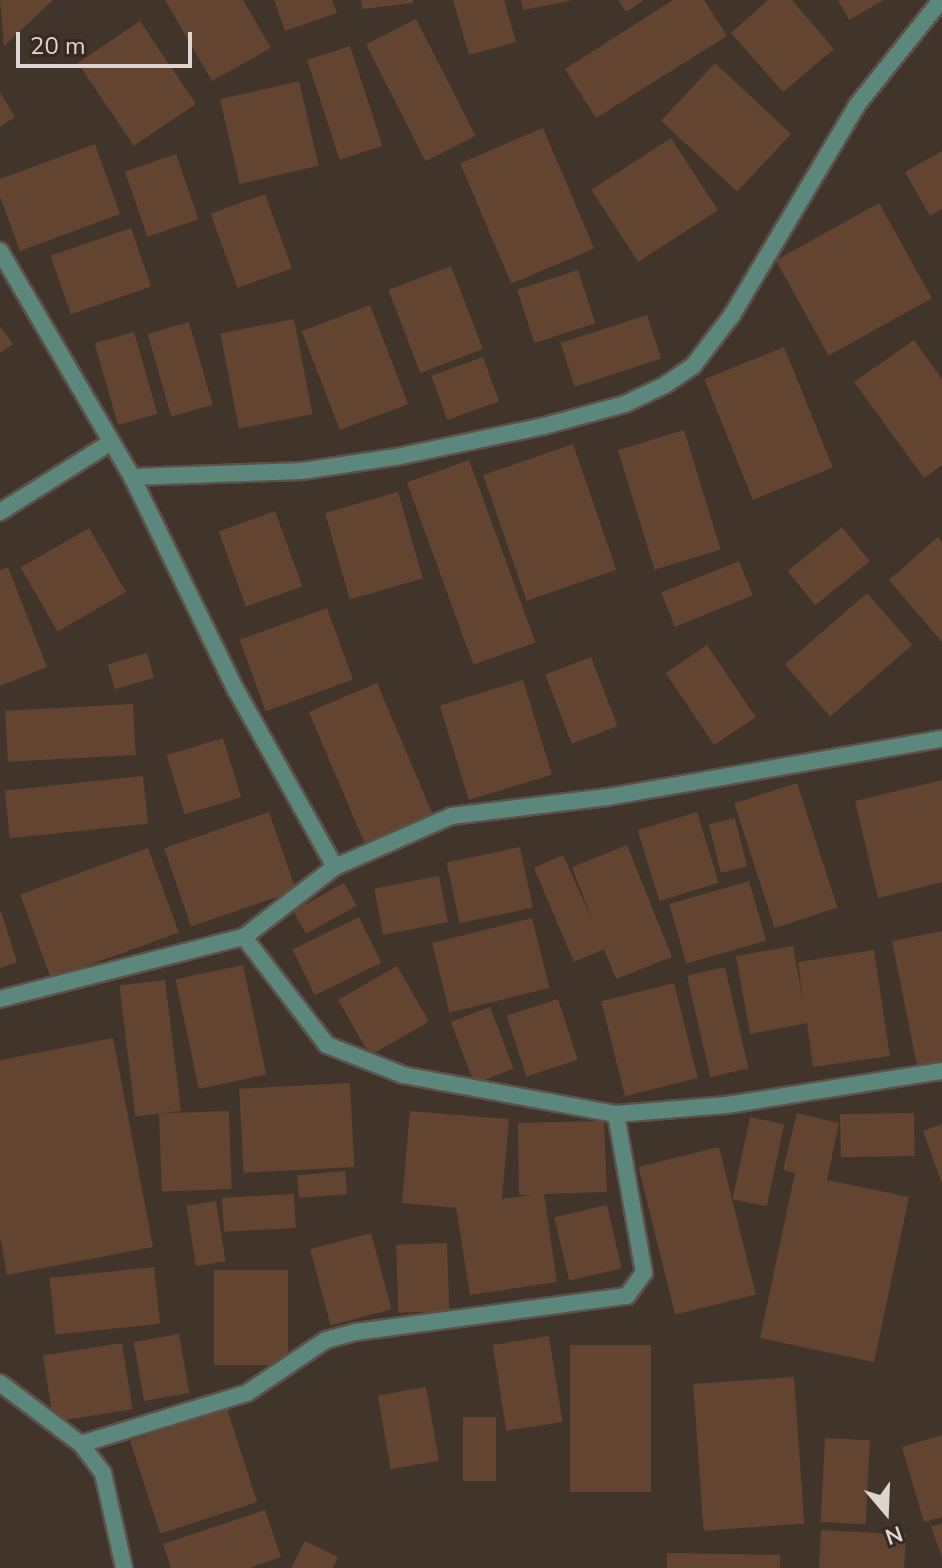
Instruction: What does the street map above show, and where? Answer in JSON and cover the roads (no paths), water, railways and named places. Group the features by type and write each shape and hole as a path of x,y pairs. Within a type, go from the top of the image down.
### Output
{"street":[{"path":"132,477 302,471 396,457 598,412 665,385 693,366 732,315 857,105 941,0"},
{"path":"0,251 132,477 236,690 335,867"},
{"path":"0,512 111,442"},
{"path":"0,999 244,937 335,867 451,816 608,797 942,739"},
{"path":"244,937 327,1045 403,1075 616,1114 727,1105 942,1071"},
{"path":"81,1444 247,1393 315,1346 356,1332 627,1296 644,1273 616,1114"},
{"path":"0,1383 81,1444 103,1473 124,1568"}]}
